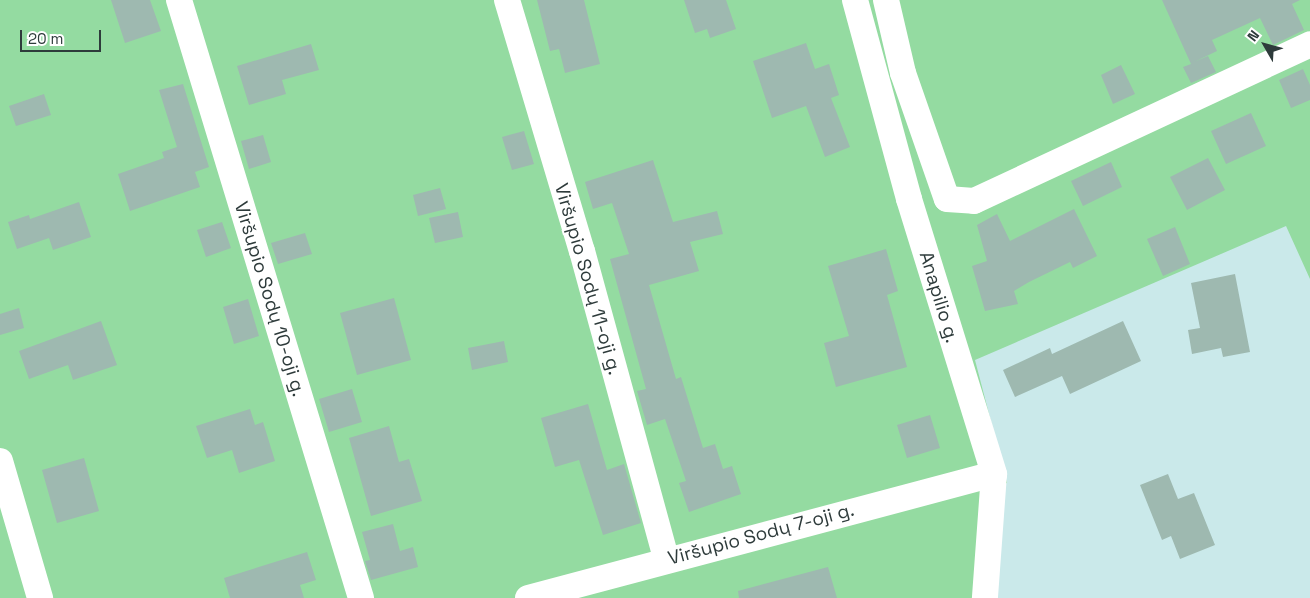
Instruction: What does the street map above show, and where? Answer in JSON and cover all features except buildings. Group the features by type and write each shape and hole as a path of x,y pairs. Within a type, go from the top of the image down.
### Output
{"street":[{"name":"Viršupio Sodų 10-oji g.","path":"179,0 361,598"},
{"name":"Viršupio Sodų 11-oji g.","path":"507,0 584,261 666,559"},
{"name":"Anapilio g.","path":"855,0 909,199 994,474 985,598"},
{"path":"886,0 903,73 947,199 974,201 1310,44"},
{"path":"0,461 40,598"},
{"name":"Viršupio Sodų 7-oji g.","path":"528,598 666,559 994,474"}],"green space":[{"path":"0,0 1310,0 1310,279 1286,226 975,360 1007,483 983,491 975,598 0,598"}]}
